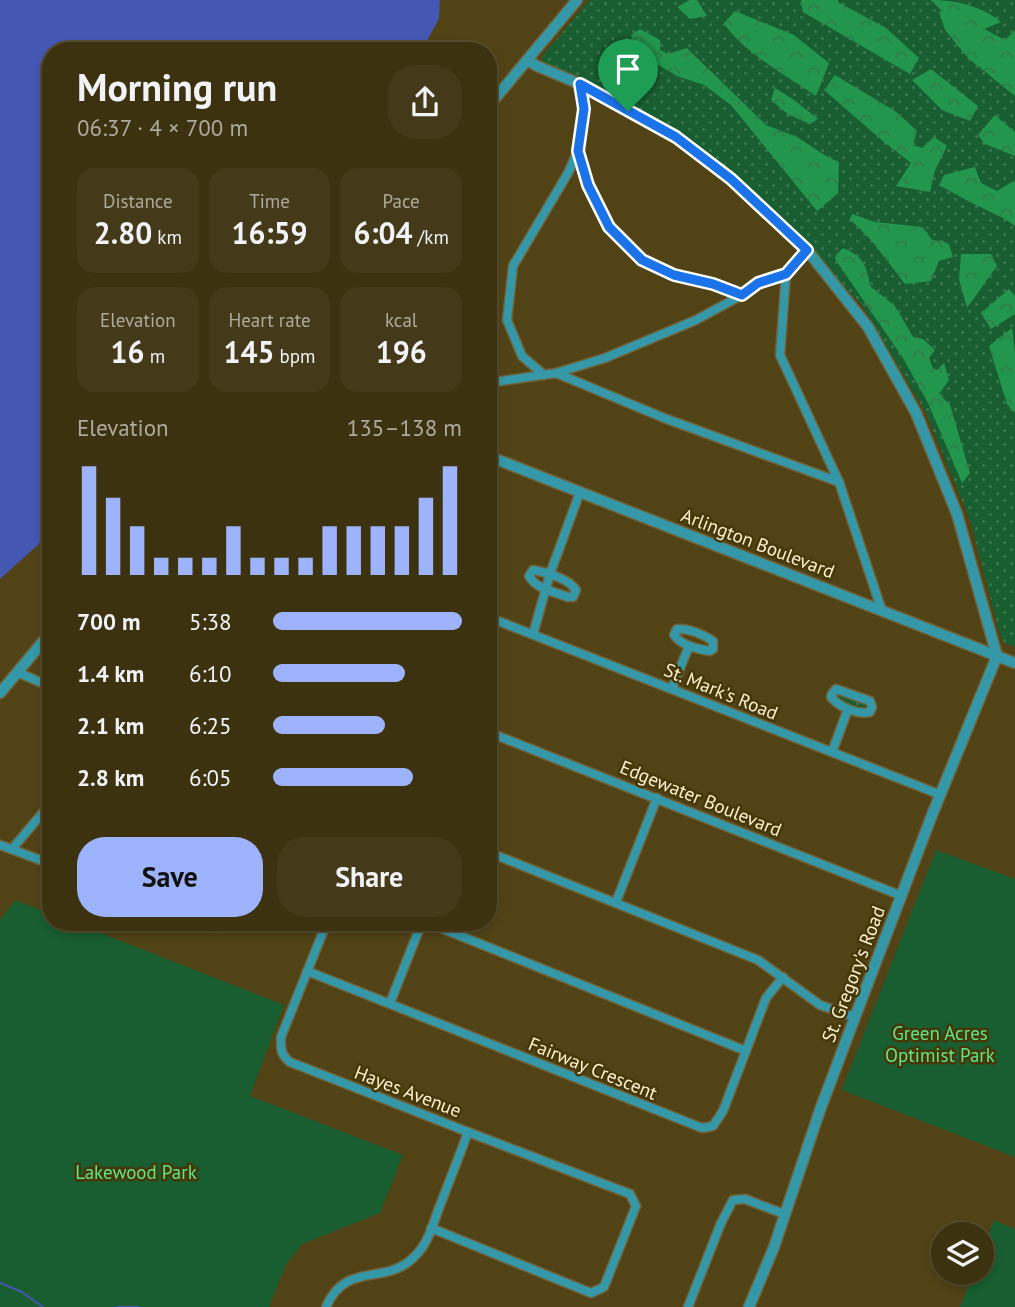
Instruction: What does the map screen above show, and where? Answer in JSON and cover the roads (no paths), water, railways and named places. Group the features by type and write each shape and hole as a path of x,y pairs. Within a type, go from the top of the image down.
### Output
{"street":[{"path":"497,96 577,0"},
{"path":"527,60 580,84 676,137 731,179 807,250 868,327 916,413 957,514 998,656"},
{"path":"544,374 522,356 506,320 513,267 578,151 584,109 580,84"},
{"path":"578,151 588,185 609,227 642,260 674,275 713,284 742,295"},
{"path":"568,173 587,176"},
{"path":"497,382 556,373 616,354 696,320 742,295 758,283 786,274 807,250"},
{"path":"786,274 780,355 838,482 882,611"},
{"path":"556,373 664,418 838,482"},
{"name":"Arlington Boulevard","path":"497,460 1015,663"},
{"path":"533,634 550,574 580,492"},
{"path":"533,570 550,574 571,584 576,590 573,597 533,583 529,576 533,570"},
{"name":"St. Mark's Road","path":"497,620 941,795"},
{"path":"0,693 42,643"},
{"path":"672,688 689,646"},
{"name":"St. Gregory's Road","path":"749,1307 774,1247 820,1110 855,1017 998,656"},
{"path":"17,672 42,683"},
{"path":"840,689 870,701 872,706 867,713 848,709 833,700 834,691 840,689"},
{"path":"832,752 848,709"},
{"name":"Edgewater Boulevard","path":"497,736 902,895"},
{"path":"616,902 657,798"},
{"path":"12,849 42,814"},
{"path":"0,845 42,861"},
{"path":"497,856 758,960 820,1005 855,1017"},
{"name":"Hayes Avenue","path":"323,931 281,1037 283,1056 290,1062 468,1132 427,1239 416,1255 401,1269 358,1276 346,1282 331,1295 326,1307"},
{"path":"390,1003 420,931"},
{"path":"446,931 746,1051"},
{"name":"Fairway Crescent","path":"307,971 702,1129 713,1126 723,1111 766,998 783,978"},
{"path":"431,1228 591,1293 604,1287 636,1206 630,1194 468,1132"},
{"path":"688,1307 721,1223 733,1200 745,1199 784,1214"}],"water":[{"path":"0,0 440,0 439,19 426,42 42,42 42,540 0,579"}],"waterway":[{"path":"0,1283 22,1292 43,1307"},
{"path":"118,1307 138,1307"}],"park label":[{"name":"Green Acres Optimist Park","path":"940,1044"},
{"name":"Lakewood Park","path":"136,1172"}]}
